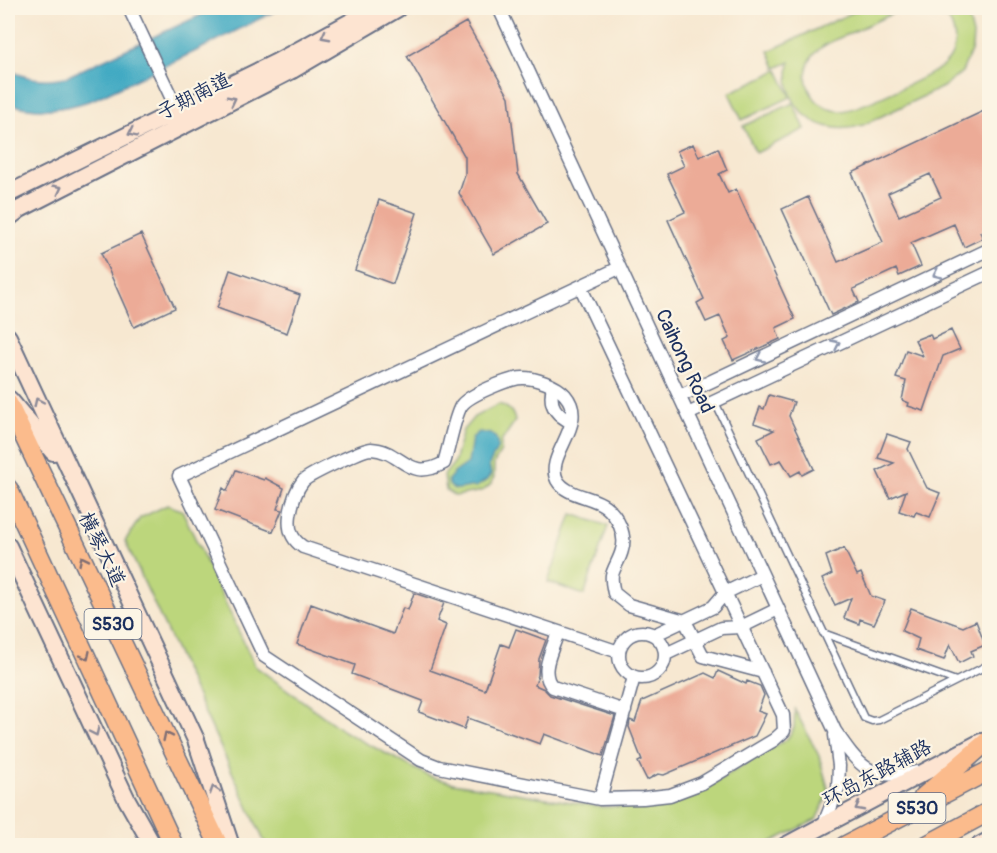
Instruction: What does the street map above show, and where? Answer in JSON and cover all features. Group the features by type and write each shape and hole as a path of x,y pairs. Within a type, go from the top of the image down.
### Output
{"main road":[{"name":"子期南道","path":"8,218 20,208 376,8"},
{"name":"子期南道","path":"8,194 318,56 398,8"},
{"path":"8,337 196,740 231,846"},
{"path":"8,397 70,474"},
{"name":"横琴大道","path":"8,403 219,846"},
{"name":"S530","path":"8,489 12,502 174,846"},
{"path":"8,546 126,798 153,846"},
{"path":"901,817 990,739"},
{"name":"环岛东路辅路","path":"785,846 990,739"},
{"name":"S530","path":"844,846 990,770"},
{"name":"S530","path":"924,846 990,811"},
{"path":"979,846 990,840"}],"street":[{"path":"129,8 181,118"},
{"name":"Caihong Road","path":"499,8 835,731"},
{"path":"680,396 990,249"},
{"path":"581,288 783,715 784,732 780,736 702,783 670,795 600,799 440,767 421,760 264,656 179,476 581,288 619,268"},
{"path":"688,414 990,272"},
{"path":"620,652 303,547 293,540 288,525 292,499 304,480 313,474 369,449 382,452 413,468 425,471 434,469 444,463 462,405 475,395 511,380 523,378 553,387 564,394 572,409 572,422 554,468 557,481 565,489 604,505 616,518 623,532 624,547 611,577 614,593 629,605 685,621 703,656 763,672"},
{"path":"654,635 713,608 725,593 762,576"},
{"path":"666,654 721,628 741,627 778,609"},
{"path":"558,632 545,672 548,682 553,687 625,711"},
{"path":"647,632 654,635 664,646 665,661 656,674 642,679 634,677 622,668 621,645 632,634 647,632"},
{"path":"600,799 634,677"},
{"path":"835,731 855,760 873,772 895,777 929,769"},
{"path":"823,826 838,789 839,766 835,731"}],"lane":[{"path":"714,402 864,718 872,721 879,720 990,664"},
{"path":"823,633 956,681"}],"green space":[{"path":"862,8 904,8 828,43 814,55 806,73 809,89 818,102 832,110 848,110 876,100 925,77 944,65 953,50 954,34 947,19 934,8 962,8 973,35 972,48 962,72 943,87 863,125 832,128 806,116 797,106 790,93 788,78 790,62 776,68 769,51"},
{"path":"778,70 791,97 742,120 729,93"},
{"path":"793,103 805,129 756,153 743,126"},
{"path":"499,404 510,410 515,421 501,442 501,451 494,463 494,477 484,490 455,496 446,490 444,475 454,463 463,430 474,417"},
{"path":"167,505 182,510 255,666 345,732 429,776 453,783 602,807 669,804 694,795 787,739 794,728 795,710 819,756 829,792 816,820 765,845 266,845 125,541 140,518"},
{"path":"572,514 608,526 584,595 548,582"}],"water":[{"path":"216,8 281,8 92,100 50,109 29,108 8,103 8,69 36,79 66,77"},
{"path":"479,432 491,434 496,438 498,447 489,465 491,474 487,480 476,487 452,488 448,480 468,463 472,438"}],"building":[{"path":"466,22 509,97 518,174 547,224 494,254 459,193 465,175 465,157 407,56"},
{"path":"990,108 990,227 980,232 983,238 964,247 954,224 911,243 921,266 899,276 896,269 853,289 859,302 831,315 782,209 808,197 838,262 883,242 852,173","holes":["930,174 941,197 899,216 888,193"]},
{"path":"693,144 699,157 718,148 727,170 719,174 728,193 736,189 795,319 776,328 780,339 733,360 724,341 730,338 720,316 706,322 697,303 704,299 668,220 685,212 667,174 684,166 677,151"},
{"path":"379,200 417,213 393,284 355,270"},
{"path":"141,234 175,308 134,327 101,253"},
{"path":"230,270 300,295 287,333 217,308"},
{"path":"951,330 960,349 943,356 924,411 908,406 909,403 902,400 906,381 896,378 906,350 923,356 915,340 930,334 932,339"},
{"path":"769,395 794,402 789,416 814,469 802,475 800,471 791,476 781,460 771,464 758,438 774,430 754,423 760,407 764,409"},
{"path":"887,434 911,442 908,449 927,488 940,493 930,517 916,512 914,516 899,511 906,491 890,498 877,471 894,463 878,458"},
{"path":"236,470 264,480 265,478 284,488 277,509 282,510 273,532 215,510 223,488 227,491"},
{"path":"844,548 857,575 861,573 871,596 885,601 874,624 860,619 859,624 844,618 851,598 835,605 822,579 832,574 826,556"},
{"path":"414,593 444,603 437,621 446,625 430,670 485,690 501,644 509,647 516,629 546,640 539,659 535,685 550,695 615,716 603,756 544,734 540,744 468,718 464,729 419,712 423,701 352,674 355,665 297,644 311,604 393,634 403,608 408,610"},
{"path":"911,608 963,627 976,621 985,645 971,651 973,656 959,663 950,644 944,660 916,650 919,639 902,631"},
{"path":"718,671 746,684 747,681 760,686 764,695 758,711 766,714 755,736 647,780 638,762 642,760 629,727 630,720 635,722 642,701 705,673 715,678"}]}
